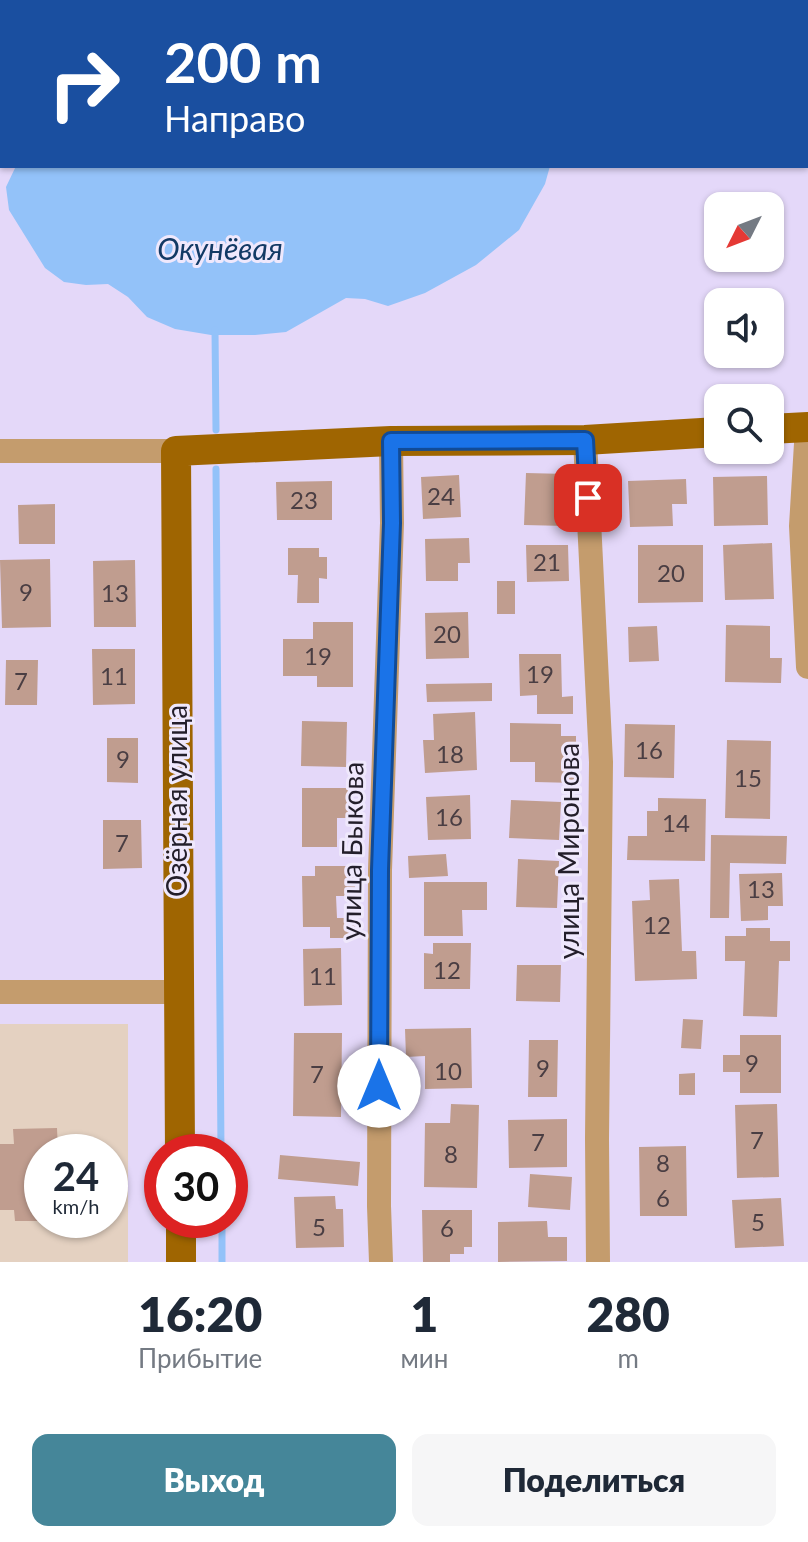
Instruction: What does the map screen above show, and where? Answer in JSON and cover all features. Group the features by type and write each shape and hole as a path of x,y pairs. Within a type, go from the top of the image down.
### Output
{"main road":[{"path":"784,428 807,427"},
{"path":"176,451 391,441 585,440 704,433"},
{"name":"Озёрная улица","path":"176,451 180,1134"},
{"path":"181,1238 181,1262"}],"street":[{"path":"807,427 801,526 808,667"},
{"name":"улица Миронова","path":"585,440 601,762 598,1262"},
{"name":"улица Быкова","path":"381,1262 380,870 392,523 391,441"},
{"path":"0,451 176,451"},
{"path":"0,992 178,992"}],"shaded area":[{"path":"0,1024 128,1024 128,1134 24,1134 24,1238 128,1238 128,1262 0,1262"}],"water":[{"name":"Окунёвая","path":"15,168 549,168 545,184 519,230 476,265 425,293 388,306 365,299 346,298 286,332 255,335 211,335 175,329 147,317 128,297 108,284 64,282 45,268 9,210 6,187"}],"building":[{"path":"526,473 567,474 566,526 524,525"},
{"path":"459,475 461,517 423,519 421,477"},
{"path":"767,476 768,525 714,526 713,477"},
{"path":"686,479 687,504 672,504 673,526 630,527 628,481"},
{"path":"332,481 332,520 277,520 276,482"},
{"path":"55,504 55,544 19,544 18,505"},
{"path":"469,538 470,563 458,563 458,581 426,581 425,539"},
{"path":"772,543 774,599 725,600 723,545"},
{"path":"526,545 568,545 569,581 527,582"},
{"path":"638,545 703,545 703,602 638,603"},
{"path":"288,548 319,548 319,557 327,557 327,579 319,578 319,603 297,603 298,575 288,575"},
{"path":"50,559 51,627 2,628 0,560"},
{"path":"135,560 136,627 94,627 93,561"},
{"path":"497,581 515,581 515,614 497,614"},
{"path":"468,612 469,658 426,659 425,613"},
{"path":"313,622 353,622 353,687 317,687 317,676 283,676 283,639 313,639"},
{"path":"726,625 770,626 770,658 782,658 781,683 725,682"},
{"path":"657,626 659,661 629,662 628,627"},
{"path":"92,649 135,649 135,704 93,705"},
{"path":"519,654 561,654 562,697 573,696 573,714 537,714 537,695 520,696"},
{"path":"6,660 38,660 37,705 5,705"},
{"path":"492,683 492,701 427,702 426,684"},
{"path":"475,712 477,770 425,773 423,740 434,740 433,714"},
{"path":"302,721 347,722 346,767 301,766"},
{"path":"510,723 561,724 561,736 576,736 576,783 535,782 535,762 510,762"},
{"path":"625,724 675,725 674,778 624,777"},
{"path":"107,738 138,738 138,783 107,782"},
{"path":"727,740 771,741 770,819 725,818"},
{"path":"302,788 348,788 348,818 337,818 337,847 302,847"},
{"path":"470,795 471,839 428,840 426,797"},
{"path":"658,798 706,799 705,861 627,860 628,836 647,836 647,811 658,811"},
{"path":"511,800 561,802 559,840 509,838"},
{"path":"103,820 141,820 142,868 103,869"},
{"path":"711,835 787,836 786,864 730,863 729,918 710,918"},
{"path":"446,854 448,876 409,878 408,856"},
{"path":"518,859 559,861 557,908 516,907"},
{"path":"315,866 355,866 355,896 336,896 337,918 355,918 355,938 330,938 330,927 303,927 302,876 315,876"},
{"path":"782,873 783,906 768,906 768,920 741,921 739,874"},
{"path":"679,879 682,951 696,951 697,979 635,981 632,901 650,900 649,880"},
{"path":"424,882 487,882 487,910 462,910 463,936 424,936"},
{"path":"746,928 770,928 770,941 790,941 790,961 779,961 777,1017 743,1016 745,961 725,961 725,936 746,936"},
{"path":"433,943 471,943 470,989 424,989 424,953 433,954"},
{"path":"341,948 342,1005 304,1006 303,949"},
{"path":"517,965 561,965 560,1002 516,1001"},
{"path":"683,1019 703,1020 701,1049 681,1048"},
{"path":"471,1028 472,1088 425,1089 425,1056 406,1057 405,1029"},
{"path":"294,1033 342,1033 341,1117 293,1116"},
{"path":"740,1035 781,1035 781,1093 740,1093 740,1072 723,1072 723,1055 740,1055"},
{"path":"529,1040 558,1040 557,1097 528,1097"},
{"path":"695,1073 695,1095 679,1095 679,1074"},
{"path":"451,1104 479,1105 477,1188 424,1187 425,1123 450,1123"},
{"path":"777,1104 779,1177 737,1178 735,1105"},
{"path":"567,1119 567,1167 509,1168 508,1120"},
{"path":"57,1128 57,1134 24,1134 24,1221 15,1221 14,1210 0,1210 0,1144 14,1144 13,1129"},
{"path":"686,1146 687,1216 640,1216 639,1147"},
{"path":"280,1155 360,1162 358,1186 278,1179"},
{"path":"530,1174 572,1177 570,1210 528,1207"},
{"path":"335,1196 336,1209 343,1209 344,1247 296,1248 294,1197"},
{"path":"781,1198 784,1246 735,1248 732,1200"},
{"path":"422,1210 472,1210 472,1247 464,1247 464,1254 450,1254 450,1262 423,1262"},
{"path":"547,1221 548,1237 567,1237 567,1261 498,1262 498,1222"}],"waterway":[{"path":"215,330 216,430"},
{"path":"216,469 221,1134"},
{"path":"222,1238 222,1262"}],"route":[{"path":"379,1086 380,870 392,523 391,441 585,440 588,498"}]}
